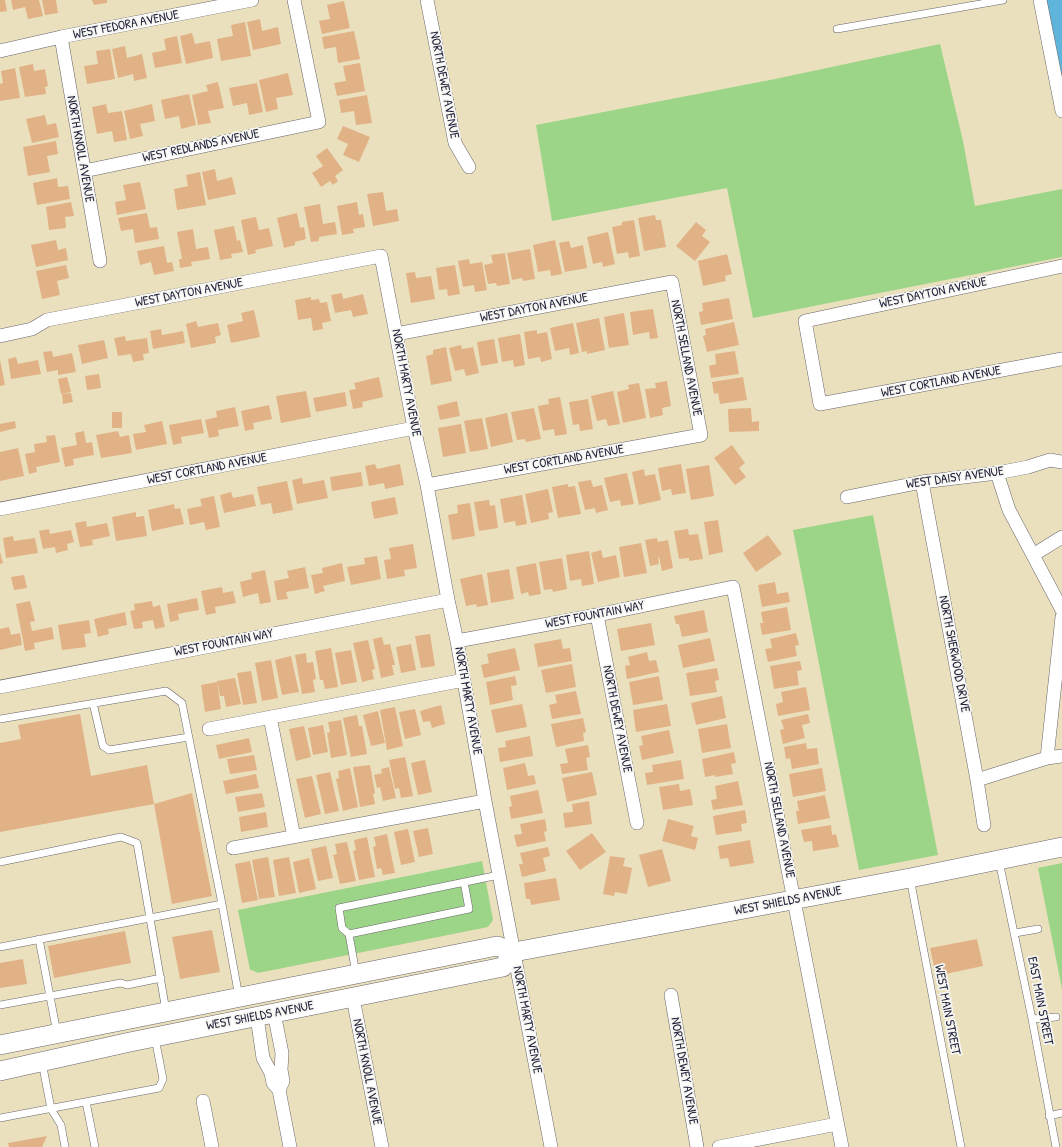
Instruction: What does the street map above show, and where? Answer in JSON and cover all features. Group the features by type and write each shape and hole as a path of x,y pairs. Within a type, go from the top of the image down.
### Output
{"street":[{"name":"WEST FEDORA AVENUE","path":"0,51 61,37 252,0"},
{"name":"WEST REDLANDS AVENUE","path":"84,171 319,122 294,0"},
{"name":"NORTH DEWEY AVENUE","path":"427,0 455,143 469,167"},
{"path":"1040,0 1062,111"},
{"name":"NORTH KNOLL AVENUE","path":"61,37 100,261"},
{"name":"NORTH MARTY AVENUE","path":"381,256 457,641 485,801 551,1147"},
{"name":"WEST DAYTON AVENUE","path":"0,336 32,329 47,320 381,256"},
{"name":"WEST DAYTON AVENUE","path":"820,404 805,321 1062,266"},
{"name":"WEST DAYTON AVENUE","path":"396,334 672,282"},
{"name":"NORTH SELLAND AVENUE","path":"672,282 701,434"},
{"name":"WEST CORTLAND AVENUE","path":"820,404 1062,359"},
{"name":"WEST CORTLAND AVENUE","path":"0,509 414,428"},
{"name":"WEST CORTLAND AVENUE","path":"427,485 701,434"},
{"name":"WEST DAISY AVENUE","path":"847,497 922,482 997,473 1028,467 1050,460 1062,462"},
{"path":"997,473 1009,510 1062,610"},
{"name":"NORTH SHERWOOD DRIVE","path":"922,482 984,825"},
{"path":"1032,555 1062,537"},
{"name":"NORTH SELLAND AVENUE","path":"733,587 842,1147"},
{"name":"WEST FOUNTAIN WAY","path":"457,641 597,615 733,587"},
{"name":"WEST FOUNTAIN WAY","path":"0,687 448,600"},
{"name":"NORTH DEWEY AVENUE","path":"597,615 637,823"},
{"path":"1047,758 1059,666 1062,617"},
{"path":"209,729 464,680"},
{"path":"270,717 294,837"},
{"path":"977,780 1047,758 1062,756"},
{"path":"233,848 485,801"},
{"name":"WEST SHIELDS AVENUE","path":"0,1045 497,946 514,952 910,878 1062,847"},
{"name":"WEST SHIELDS AVENUE","path":"0,1071 147,1038 503,967 514,952"},
{"name":"NORTH DEWEY AVENUE","path":"671,994 697,1147"},
{"path":"147,1038 148,1028 227,1012 239,998"},
{"name":"NORTH KNOLL AVENUE","path":"353,998 382,1147"},
{"path":"265,1015 263,1058 273,1083 279,1090 290,1147"},
{"path":"265,1015 282,1053 281,1070 283,1081 279,1090"},
{"path":"43,1061 52,1044 98,1035 109,1024"},
{"path":"203,1101 212,1147"},
{"path":"719,1147 837,1124"}],"lane":[{"path":"837,29 1003,0"},
{"path":"0,719 166,691 182,702 239,998"},
{"path":"93,703 103,746 109,750 189,737"},
{"path":"0,862 121,837 137,842 167,1012"},
{"name":"EAST MAIN STREET","path":"999,860 1015,933 1056,1147"},
{"path":"356,975 349,934 342,928 339,908 499,875"},
{"name":"WEST MAIN STREET","path":"910,878 961,1147"},
{"path":"349,934 469,909 464,882"},
{"path":"0,947 222,904"},
{"path":"1015,933 1038,929"},
{"path":"38,939 57,1034"},
{"path":"0,1005 49,995 122,983 128,985 161,978"},
{"path":"1032,1019 1056,1017"},
{"path":"0,1118 159,1088 163,1079 147,1038"},
{"path":"43,1061 51,1109 61,1125 65,1147"},
{"path":"86,1102 95,1147"},
{"path":"1049,1116 1062,1113"}],"green space":[{"path":"940,44 963,141 975,206 1062,189 1062,257 753,318 727,188 552,221 536,125 775,79"},
{"path":"873,515 938,855 859,870 793,530"},
{"path":"482,861 493,920 488,927 258,973 250,970 238,910"},
{"path":"1062,863 1062,989 1038,868"}],"water":[{"path":"1046,0 1062,0 1062,82"}],"building":[{"path":"0,0 5,0 7,11 0,12"},
{"path":"11,0 39,0 43,16 28,19 25,7 13,10"},
{"path":"42,0 56,0 58,13 45,15"},
{"path":"92,0 107,0 107,3 94,5"},
{"path":"344,1 350,28 322,34 319,21 330,19 327,5"},
{"path":"260,19 262,31 278,27 281,44 253,50 247,22"},
{"path":"245,22 251,56 221,61 217,39 233,36 231,25"},
{"path":"354,31 360,59 338,63 336,47 324,49 322,37"},
{"path":"192,33 195,44 210,41 213,58 186,64 180,36"},
{"path":"177,36 182,63 155,68 152,53 166,50 164,39"},
{"path":"125,46 127,58 142,54 147,78 134,81 133,74 118,78 112,49"},
{"path":"110,49 115,79 87,84 84,66 98,64 96,51"},
{"path":"360,63 365,91 337,96 334,83 346,81 343,66"},
{"path":"33,64 34,71 45,69 48,86 45,87 46,94 25,97 19,67"},
{"path":"15,68 20,98 0,101 0,84 3,83 1,71"},
{"path":"288,73 293,95 276,98 278,109 266,112 259,80"},
{"path":"218,82 224,108 208,111 211,123 198,125 192,95 208,91 206,85"},
{"path":"257,83 263,112 249,115 247,103 233,106 229,88"},
{"path":"189,94 196,125 181,129 179,116 165,119 161,100"},
{"path":"367,95 372,123 356,125 354,111 341,113 339,100"},
{"path":"106,104 108,113 122,111 127,140 114,142 112,131 97,134 92,107"},
{"path":"152,104 155,121 140,124 143,136 130,139 124,111"},
{"path":"45,115 47,125 56,123 59,137 32,143 26,119"},
{"path":"343,126 370,137 359,162 343,155 348,144 337,139"},
{"path":"56,141 58,154 47,156 50,172 28,176 23,147"},
{"path":"327,148 343,170 335,176 338,181 333,185 330,181 321,187 312,173 323,166 316,156"},
{"path":"215,169 217,181 232,177 236,194 208,200 202,172"},
{"path":"200,172 206,205 177,210 174,189 188,186 186,175"},
{"path":"57,178 58,187 68,186 70,199 37,205 33,183"},
{"path":"140,182 146,209 117,215 115,202 126,200 123,185"},
{"path":"383,192 386,211 397,209 399,221 373,226 367,194"},
{"path":"71,202 74,216 65,217 66,228 49,230 46,207"},
{"path":"357,202 359,215 363,214 365,227 353,229 354,233 342,235 337,206"},
{"path":"320,204 323,224 335,222 337,234 319,237 319,241 311,242 304,207"},
{"path":"147,213 150,228 157,227 159,239 135,243 133,229 121,231 118,218"},
{"path":"297,213 300,228 304,227 306,239 295,242 295,245 284,248 277,218"},
{"path":"655,215 656,220 661,220 666,247 644,251 638,218"},
{"path":"256,217 259,230 269,228 273,246 255,250 256,253 248,255 241,220"},
{"path":"634,220 640,256 629,258 628,252 617,254 612,227 622,225 622,222"},
{"path":"696,222 706,230 702,236 710,242 695,261 676,246"},
{"path":"234,226 237,241 240,240 243,252 231,254 232,258 220,260 214,230"},
{"path":"193,229 196,249 208,247 210,259 191,262 192,266 180,268 179,259 182,259 177,232"},
{"path":"608,232 615,264 603,267 602,262 593,264 587,237"},
{"path":"56,240 58,250 66,248 68,260 36,267 31,245"},
{"path":"555,240 562,274 551,276 550,270 538,272 533,245"},
{"path":"569,241 571,248 583,245 587,268 565,272 559,243"},
{"path":"164,246 167,263 172,262 174,271 154,275 151,262 140,265 137,251"},
{"path":"530,249 535,279 523,281 522,278 512,280 507,253"},
{"path":"505,253 510,284 497,286 496,283 488,284 484,265 493,263 491,255"},
{"path":"727,254 732,274 725,276 726,281 703,286 698,261"},
{"path":"469,259 470,264 482,262 487,290 475,292 474,285 463,287 458,261"},
{"path":"66,265 69,278 57,281 60,295 42,299 36,271"},
{"path":"455,265 460,294 448,296 447,289 439,290 436,268"},
{"path":"415,272 416,278 431,276 435,299 411,303 406,273"},
{"path":"342,293 343,299 363,294 368,314 353,317 351,310 335,313 331,295"},
{"path":"311,297 311,300 319,299 320,303 327,302 331,321 322,323 323,329 313,331 311,318 298,320 295,300"},
{"path":"729,298 733,319 701,325 699,312 703,311 702,303"},
{"path":"653,309 658,338 650,339 649,332 633,335 630,312"},
{"path":"254,310 260,337 231,343 227,325 243,321 241,313"},
{"path":"624,313 629,345 609,348 604,317"},
{"path":"599,318 605,350 587,354 587,351 582,352 576,323"},
{"path":"196,321 198,327 218,323 221,335 215,337 216,343 191,348 186,324"},
{"path":"734,322 739,345 707,352 703,336 706,335 705,329"},
{"path":"573,323 579,353 570,355 569,348 555,351 550,328"},
{"path":"161,329 162,335 183,331 185,343 153,349 150,331"},
{"path":"537,330 537,334 547,332 552,359 541,362 540,357 528,359 524,332"},
{"path":"520,334 525,365 514,367 513,360 502,362 498,338"},
{"path":"125,336 126,341 147,338 149,353 143,354 144,360 133,362 131,354 118,356 114,338"},
{"path":"494,339 498,363 481,366 477,342"},
{"path":"104,340 108,358 82,364 78,345"},
{"path":"461,345 462,349 473,347 479,373 466,376 464,369 455,371 449,348"},
{"path":"446,347 452,381 431,385 426,356 433,354 433,350"},
{"path":"52,351 53,357 72,353 76,372 58,375 58,370 47,372 43,352"},
{"path":"735,351 739,374 711,378 709,366 716,364 715,354"},
{"path":"16,357 18,364 38,360 41,374 11,379 8,359"},
{"path":"0,360 5,385 0,386"},
{"path":"99,374 101,388 87,390 85,376"},
{"path":"67,377 71,392 61,394 58,379"},
{"path":"379,377 383,397 362,402 363,407 353,409 349,390 356,389 354,383"},
{"path":"743,377 747,400 720,404 718,393 714,394 712,382"},
{"path":"667,381 671,406 662,408 663,415 650,418 645,389 656,388 655,383"},
{"path":"639,383 646,418 623,423 617,392 629,389 628,385"},
{"path":"306,391 311,417 281,423 276,396"},
{"path":"613,391 620,424 608,426 606,419 597,421 591,396"},
{"path":"345,392 347,406 316,412 313,398"},
{"path":"71,393 73,402 63,404 62,394"},
{"path":"560,397 567,434 555,436 554,429 543,431 538,406 549,404 548,399"},
{"path":"588,399 593,429 580,431 579,424 573,425 569,402"},
{"path":"457,401 460,416 440,420 437,406"},
{"path":"269,405 272,419 253,423 254,429 245,431 241,411"},
{"path":"235,407 239,426 218,430 219,436 209,438 205,420 217,417 216,411"},
{"path":"534,408 541,439 526,442 525,439 517,440 511,412"},
{"path":"751,408 752,422 759,421 759,431 729,432 728,409"},
{"path":"112,412 122,412 122,428 112,428"},
{"path":"507,413 513,442 491,447 485,418"},
{"path":"482,418 488,449 470,452 464,421"},
{"path":"201,419 204,433 181,437 182,443 173,445 169,425"},
{"path":"15,421 16,428 0,432 0,424"},
{"path":"162,421 167,444 136,450 133,434 146,432 144,425"},
{"path":"461,424 466,453 443,457 438,428"},
{"path":"84,431 86,443 92,442 94,455 73,459 74,465 65,467 61,448 77,445 75,433"},
{"path":"118,431 120,437 129,435 132,453 101,458 96,435"},
{"path":"55,435 60,462 36,467 37,472 29,474 25,454 35,452 34,444 47,442 46,436"},
{"path":"732,445 745,463 739,468 746,477 735,485 714,458"},
{"path":"18,448 24,476 0,481 0,452"},
{"path":"375,464 377,469 400,464 404,485 385,489 384,483 369,486 365,466"},
{"path":"681,464 686,493 672,495 671,489 662,491 658,468"},
{"path":"709,465 714,496 691,500 686,469"},
{"path":"644,469 645,476 655,474 661,500 639,505 632,472"},
{"path":"361,472 363,486 332,491 330,477"},
{"path":"627,473 634,504 621,506 620,500 610,502 604,478"},
{"path":"302,478 303,484 324,480 328,498 297,504 292,480"},
{"path":"591,480 593,487 602,485 608,510 596,513 595,508 585,510 578,482"},
{"path":"287,481 293,510 273,514 271,503 261,505 257,487"},
{"path":"568,484 568,487 575,486 581,514 558,518 552,487"},
{"path":"548,489 553,512 548,513 549,519 531,523 525,494"},
{"path":"231,492 233,498 253,494 256,506 224,513 220,495"},
{"path":"522,495 527,524 516,526 515,521 504,523 500,499"},
{"path":"214,496 220,527 206,530 204,522 190,525 187,509 202,506 200,499"},
{"path":"395,497 398,514 374,519 371,502"},
{"path":"489,500 490,506 495,505 498,528 479,531 474,502"},
{"path":"470,503 475,536 452,540 448,515 458,513 457,505"},
{"path":"174,504 175,509 180,508 184,524 152,531 148,510"},
{"path":"136,512 136,517 144,516 147,536 116,541 112,517"},
{"path":"718,520 723,552 709,555 704,522"},
{"path":"86,521 87,527 107,523 110,536 92,540 93,545 80,547 75,523"},
{"path":"49,529 50,534 71,530 74,542 67,544 68,550 56,553 55,547 43,549 39,531"},
{"path":"688,529 689,535 698,534 703,559 689,561 689,558 679,559 674,531"},
{"path":"768,535 782,554 756,572 743,553"},
{"path":"13,536 14,541 35,538 38,553 6,558 3,538"},
{"path":"657,538 658,542 668,540 673,568 662,571 659,557 659,564 650,566 645,540"},
{"path":"641,543 647,573 624,577 619,547"},
{"path":"413,544 417,568 404,570 405,576 387,579 384,560 391,559 389,548"},
{"path":"601,550 603,558 616,555 620,577 598,582 591,553"},
{"path":"589,551 594,584 582,586 581,579 570,581 566,555"},
{"path":"0,552 3,563 0,564"},
{"path":"377,556 381,579 351,585 347,567 365,564 364,558"},
{"path":"562,558 567,589 553,592 552,589 544,590 539,562"},
{"path":"342,563 345,581 323,586 325,591 315,594 311,575 323,573 322,568"},
{"path":"536,563 541,594 529,596 528,592 521,594 516,567"},
{"path":"305,567 309,588 286,592 288,599 277,600 274,581 289,578 287,571"},
{"path":"509,569 514,599 491,603 487,573"},
{"path":"265,570 271,602 260,604 258,593 243,597 240,582 252,579 251,573"},
{"path":"482,574 488,605 477,607 476,604 466,606 460,579"},
{"path":"24,575 27,588 14,590 11,577"},
{"path":"775,582 777,594 788,592 790,602 762,607 758,585"},
{"path":"222,587 223,593 233,591 236,603 215,607 216,613 206,615 201,591"},
{"path":"197,598 199,610 178,614 179,620 170,622 167,604"},
{"path":"30,601 35,621 30,622 32,631 52,627 54,639 34,643 35,649 25,651 16,604"},
{"path":"152,601 153,607 160,605 165,627 155,629 153,620 142,622 143,628 134,629 130,611 135,610 134,604"},
{"path":"787,607 791,630 762,635 760,623 763,623 761,612"},
{"path":"704,610 708,632 682,637 679,624 676,624 674,616"},
{"path":"125,612 127,625 108,629 109,634 98,637 94,619"},
{"path":"89,620 91,633 84,634 86,647 62,650 58,625"},
{"path":"651,623 655,645 621,651 617,629"},
{"path":"9,627 11,635 20,633 22,645 0,650 0,629"},
{"path":"796,633 799,645 795,646 797,656 768,662 765,649 772,648 770,639"},
{"path":"430,634 435,666 421,668 415,636"},
{"path":"382,637 384,645 390,644 395,665 392,665 394,675 381,678 373,639"},
{"path":"710,638 715,661 683,668 678,645"},
{"path":"561,639 563,649 570,648 572,661 538,667 534,644"},
{"path":"368,640 375,669 372,670 374,679 362,682 353,643"},
{"path":"411,644 416,670 401,673 396,647"},
{"path":"331,648 338,687 325,689 323,680 320,680 315,651"},
{"path":"515,648 520,670 484,678 481,665 489,663 487,654"},
{"path":"351,650 357,682 341,685 335,653"},
{"path":"647,652 649,661 656,660 659,672 627,679 625,666 630,665 628,657"},
{"path":"306,653 307,663 313,662 316,679 313,680 315,692 302,694 295,655"},
{"path":"291,656 299,692 282,695 275,660"},
{"path":"271,660 278,698 262,701 255,663"},
{"path":"800,661 802,670 797,671 799,685 774,689 770,666"},
{"path":"572,664 576,687 546,693 541,670"},
{"path":"717,668 719,680 715,681 717,692 690,696 686,673"},
{"path":"251,671 257,703 243,705 237,673"},
{"path":"515,676 517,685 511,686 513,700 490,705 486,682"},
{"path":"659,676 663,700 633,705 629,682"},
{"path":"235,678 241,704 226,707 224,696 220,696 217,681"},
{"path":"217,682 221,709 205,712 201,685"},
{"path":"806,687 810,710 778,716 776,704 783,702 781,692"},
{"path":"576,691 581,714 552,719 549,705 557,703 555,695"},
{"path":"722,696 726,718 696,725 691,703"},
{"path":"522,704 527,727 496,733 491,710"},
{"path":"667,704 671,726 636,732 633,710"},
{"path":"441,705 445,724 432,728 430,721 423,722 420,711"},
{"path":"395,707 403,746 387,750 380,710"},
{"path":"415,709 421,735 405,739 399,712"},
{"path":"378,711 385,743 371,746 363,715"},
{"path":"80,714 91,776 147,765 154,804 0,832 0,743 21,739 18,725"},
{"path":"808,714 810,723 802,725 805,738 783,744 780,730 784,729 781,720"},
{"path":"357,715 359,726 362,726 367,754 351,757 343,718"},
{"path":"583,718 586,732 583,733 584,741 556,747 551,724"},
{"path":"341,720 347,755 331,758 327,733 330,732 328,722"},
{"path":"727,724 731,748 702,753 698,729"},
{"path":"323,725 328,752 313,755 308,728"},
{"path":"304,726 311,757 296,761 289,729"},
{"path":"669,730 674,753 642,760 639,746 643,745 641,736"},
{"path":"530,736 533,756 500,762 498,748 506,747 505,741"},
{"path":"249,738 252,752 219,759 216,745"},
{"path":"806,743 807,749 817,748 819,764 792,769 790,758 786,759 784,747"},
{"path":"588,745 590,757 586,758 588,770 562,774 560,764 568,763 565,749"},
{"path":"734,752 736,763 731,764 733,774 705,777 702,759"},
{"path":"254,755 257,770 230,774 227,759"},
{"path":"405,757 413,796 401,798 399,788 395,789 389,760"},
{"path":"425,760 432,792 418,795 411,763"},
{"path":"681,760 684,779 647,785 645,773 653,772 652,765"},
{"path":"525,763 528,776 534,775 536,784 507,790 503,768"},
{"path":"370,765 375,793 373,794 375,804 360,807 353,767"},
{"path":"389,767 396,798 383,801 380,787 377,788 374,775 382,773 381,769"},
{"path":"350,768 358,807 343,811 336,779 339,778 338,771"},
{"path":"822,768 826,791 793,797 789,774"},
{"path":"330,772 339,811 325,814 316,775"},
{"path":"592,772 597,795 567,802 562,778"},
{"path":"256,774 259,788 226,794 223,781"},
{"path":"312,776 321,814 305,818 296,779"},
{"path":"738,781 743,805 713,810 711,800 717,799 715,786"},
{"path":"679,784 680,791 690,789 693,805 663,810 659,787"},
{"path":"538,790 543,813 511,819 509,807 512,806 510,796"},
{"path":"192,793 212,896 172,904 154,804"},
{"path":"262,793 265,807 238,812 235,797"},
{"path":"825,795 830,818 798,824 796,811 799,811 797,801"},
{"path":"589,801 592,824 565,828 563,813 573,812 572,804"},
{"path":"745,810 747,823 741,824 742,831 716,835 713,816"},
{"path":"266,812 268,827 241,832 239,817"},
{"path":"545,819 547,831 544,832 546,841 517,847 514,835 522,834 520,824"},
{"path":"668,819 694,826 691,836 698,838 695,850 662,841"},
{"path":"831,825 832,835 836,834 839,847 813,851 812,841 804,842 801,830"},
{"path":"428,828 433,854 419,857 413,831"},
{"path":"408,829 415,862 401,865 394,832"},
{"path":"592,833 606,852 580,870 566,851"},
{"path":"387,834 395,873 383,875 381,868 377,869 373,847 376,846 374,837"},
{"path":"367,837 375,877 359,880 353,851 356,850 354,840"},
{"path":"750,840 754,863 730,867 728,858 720,859 718,846"},
{"path":"347,842 356,881 340,884 333,855 337,854 335,844"},
{"path":"326,846 333,878 318,881 311,849"},
{"path":"548,847 550,856 543,858 546,871 522,877 519,864 523,864 520,853"},
{"path":"662,849 671,881 648,887 639,855"},
{"path":"610,856 625,858 623,866 632,868 627,894 615,892 614,896 603,894"},
{"path":"268,857 275,897 259,899 252,860"},
{"path":"289,857 296,893 279,896 273,860"},
{"path":"309,858 316,889 299,893 293,862"},
{"path":"250,861 258,900 242,903 235,864"},
{"path":"556,878 560,900 531,905 530,899 526,899 524,883"},
{"path":"212,930 220,972 180,979 172,937"},
{"path":"125,931 131,963 54,978 48,946"},
{"path":"977,939 983,966 936,976 930,948"},
{"path":"23,959 27,984 0,988 0,963"},
{"path":"47,1136 42,1147 9,1147 8,1143"}]}
